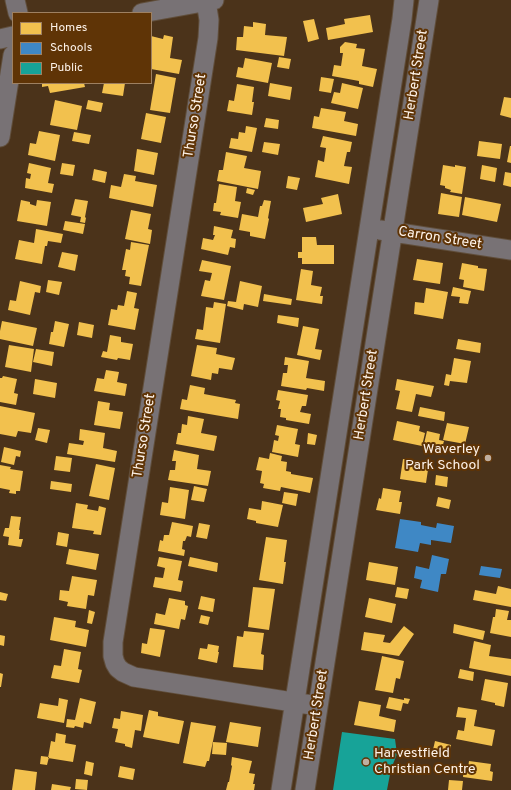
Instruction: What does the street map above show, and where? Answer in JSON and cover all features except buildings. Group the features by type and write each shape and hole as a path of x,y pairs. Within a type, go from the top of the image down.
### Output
{"street":[{"path":"15,0 18,12"},
{"name":"Herbert Street","path":"281,790 404,0"},
{"name":"Herbert Street","path":"305,790 429,0"},
{"path":"148,12 210,1"},
{"name":"Thurso Street","path":"210,1 208,38 114,635 113,656 118,668 134,677 318,706"},
{"path":"0,39 12,36"},
{"path":"0,138 12,61"},
{"name":"Carron Street","path":"369,228 511,250"},
{"path":"332,461 356,464"}],"place":[{"name":"Waverley Park School","path":"488,458"},
{"name":"Harvestfield Christian Centre","path":"366,762"}]}
